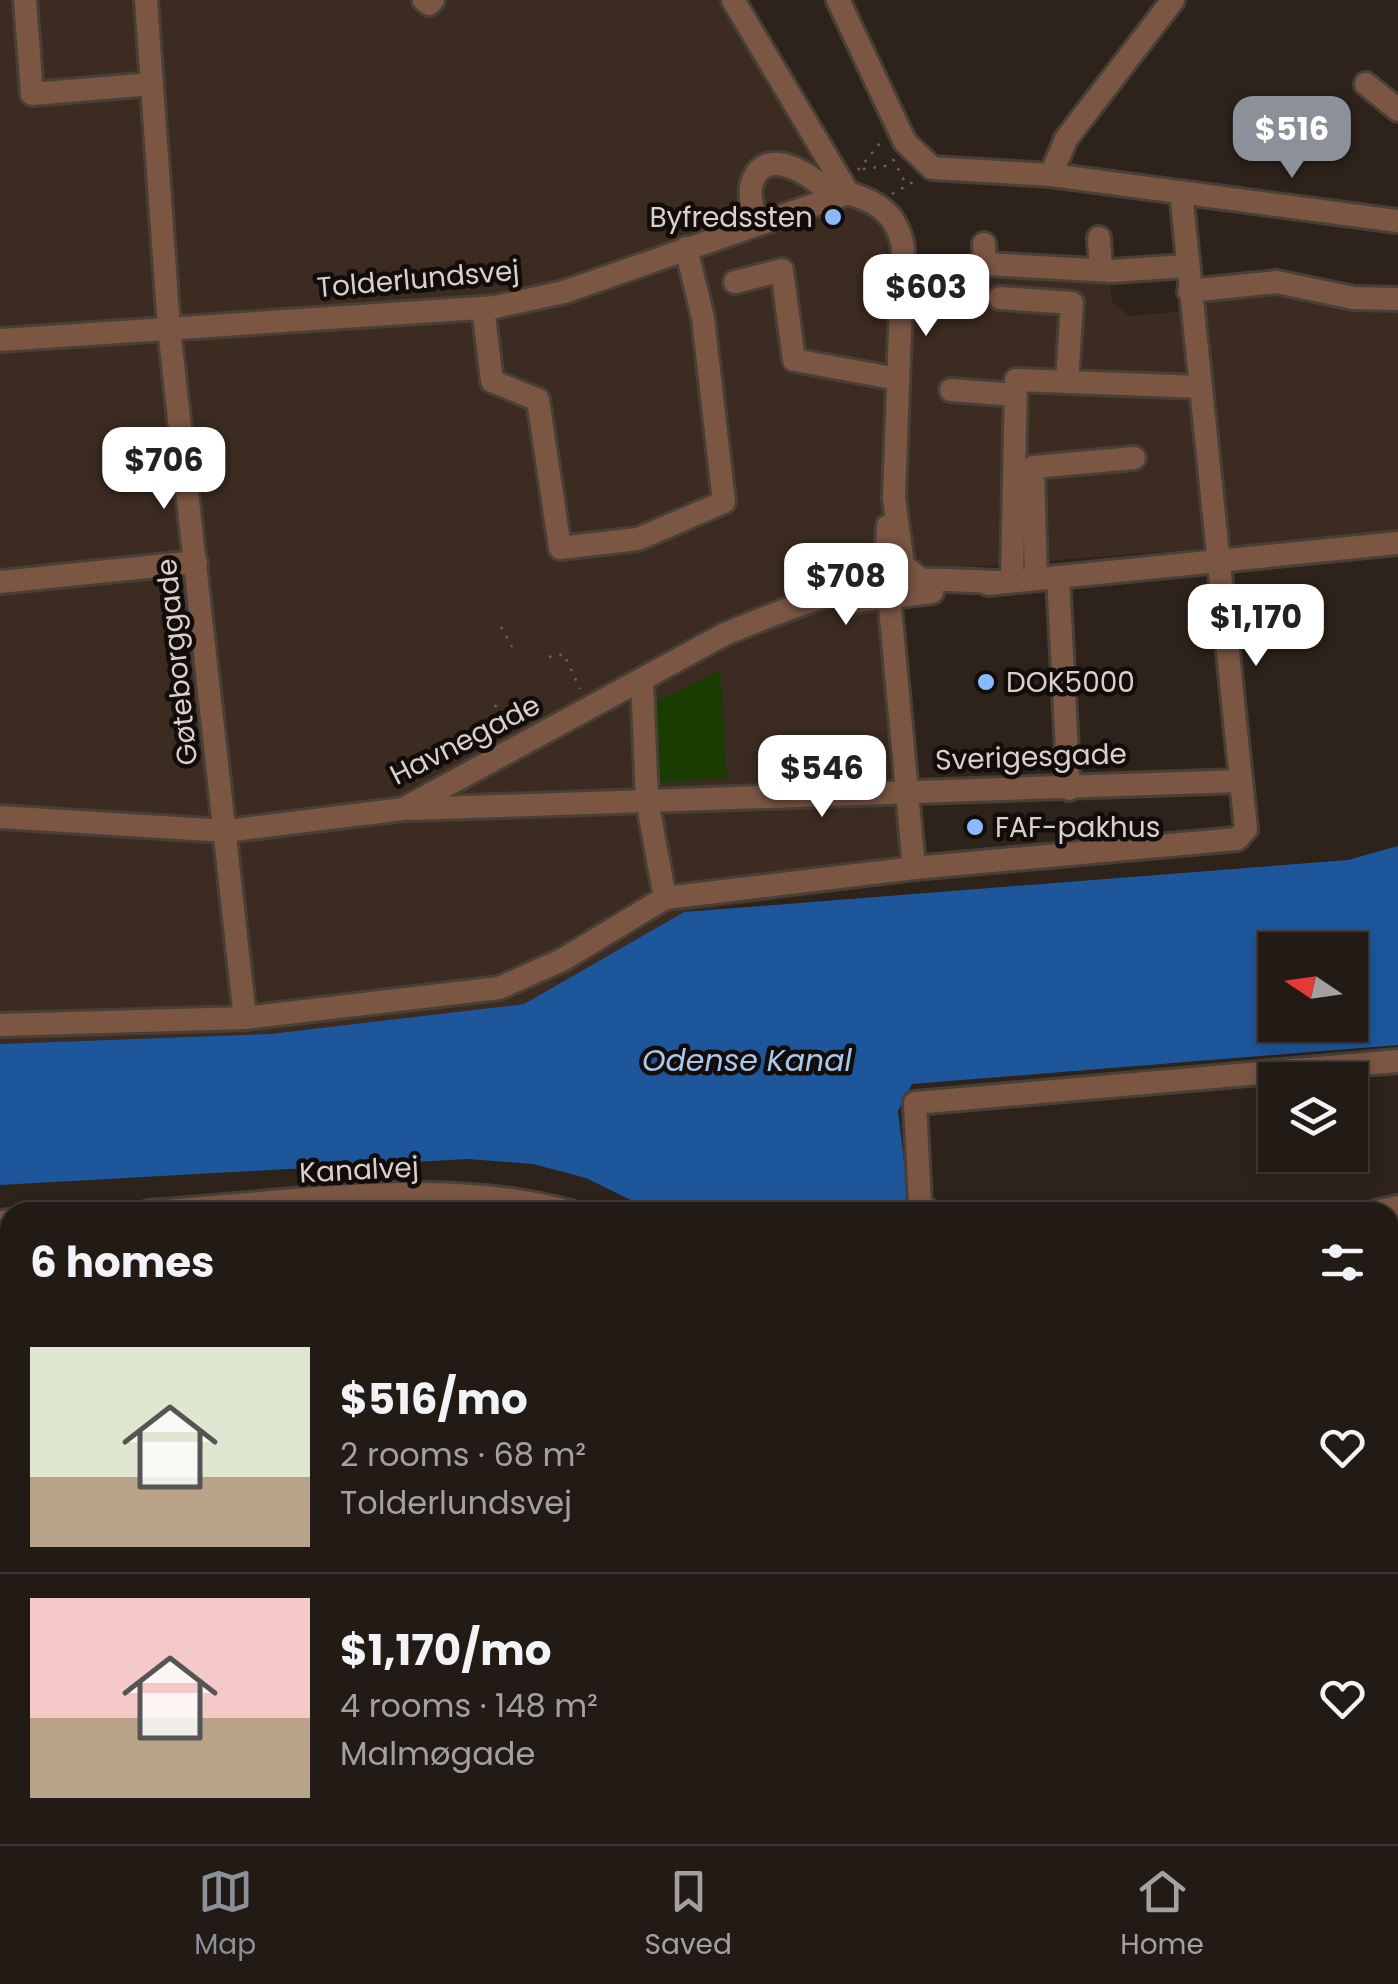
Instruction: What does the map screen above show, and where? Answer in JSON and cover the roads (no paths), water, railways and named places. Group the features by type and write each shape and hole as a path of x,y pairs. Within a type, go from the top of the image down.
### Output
{"street":[{"path":"25,0 32,94 152,84"},
{"name":"Gøteborggade","path":"146,0 170,328 245,1018"},
{"path":"424,0 433,0"},
{"path":"734,0 849,184"},
{"path":"838,0 905,142 932,168 1050,175 1398,221"},
{"path":"1050,175 1066,139 1174,0"},
{"path":"1366,84 1398,110"},
{"path":"755,223 750,185 759,170 772,164 889,195 900,227 903,246 894,498 886,536 898,587 914,868"},
{"name":"Tolderlundsvej","path":"0,340 483,308 564,292 755,223 849,184"},
{"path":"0,1025 245,1018 499,988 562,960 665,898 914,868 1237,839 1246,829 1181,192"},
{"path":"1099,238 1101,270"},
{"path":"984,244 985,264 1101,270 1187,266"},
{"path":"483,308 492,381 538,400 560,548 638,539 724,502 702,318 686,248"},
{"path":"735,282 782,270 794,360 898,380"},
{"path":"1189,291 1276,282 1354,298 1398,300"},
{"path":"1000,298 1072,303 1067,382"},
{"path":"1068,789 1027,580 1016,380 1201,387"},
{"path":"951,390 1016,395"},
{"path":"1027,580 1033,467 1134,458"},
{"name":"Havnegade","path":"0,817 226,831 403,809 726,634 811,604 898,587 1027,580 1398,543"},
{"path":"0,582 196,562"},
{"path":"642,680 647,800 665,898"},
{"name":"Sverigesgade","path":"403,809 1241,781"},
{"path":"920,1202 915,1103 1398,1061"},
{"name":"Kanalvej","path":"321,1202 459,1194 534,1202"}],"water":[{"name":"Odense Kanal","path":"1398,846 1398,1045 912,1084 898,1111 909,1202 635,1202 586,1178 533,1164 468,1159 0,1185 0,1044 270,1034 524,1004 684,912 1348,860"}],"place":[{"name":"Byfredssten","path":"833,217"},
{"name":"DOK5000","path":"986,682"},
{"name":"FAF-pakhus","path":"975,827"}]}
